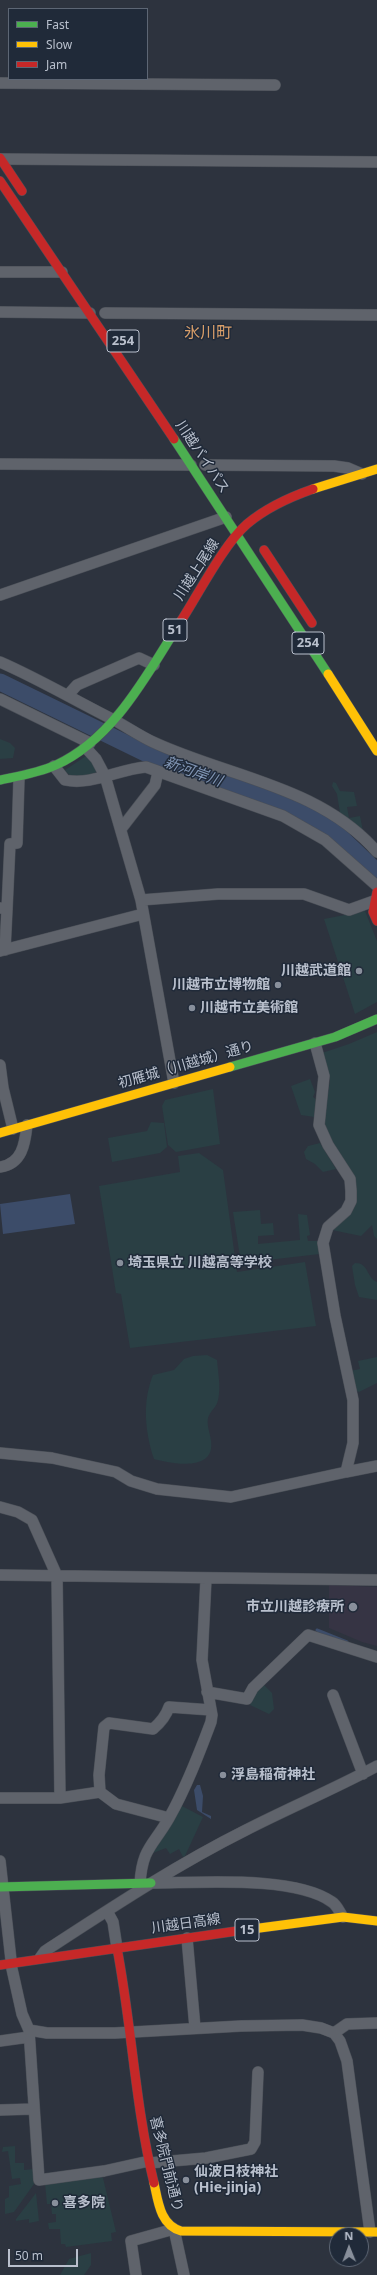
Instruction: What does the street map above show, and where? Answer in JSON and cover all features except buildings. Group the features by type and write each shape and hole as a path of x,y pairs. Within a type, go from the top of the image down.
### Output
{"main road":[{"path":"0,159 27,198"},
{"name":"川越バイパス","path":"0,181 238,535 377,751"},
{"name":"川越バイパス","path":"203,462 214,477"},
{"name":"川越上尾線","path":"0,780 19,778 54,766 90,743 112,722 154,665 238,535 247,525 267,511 294,497 377,468"},
{"name":"254","path":"259,543 317,631"},
{"path":"375,897 373,912 377,921"},
{"name":"初雁城（川越城）通り","path":"0,1132 315,1043 377,1019"},
{"path":"2,1886 146,1884"},
{"name":"川越日高線","path":"0,1964 343,1917 377,1921"},
{"name":"喜多院門前通り","path":"117,1948 130,2032 139,2114 160,2209 166,2222 174,2229 186,2232 374,2232"}],"street":[{"path":"0,82 275,85"},
{"path":"0,159 377,162"},
{"path":"0,199 12,199"},
{"path":"0,272 62,272"},
{"path":"0,312 90,313"},
{"path":"105,313 377,315"},
{"path":"203,462 334,466 348,468 362,474"},
{"path":"0,464 191,465"},
{"path":"0,595 226,517"},
{"path":"68,695 77,685 139,658 154,665"},
{"path":"0,662 68,695 112,722 153,742 315,803 341,820 368,842 377,852"},
{"path":"0,699 90,743 105,776 141,900 174,1083"},
{"path":"54,766 65,780 73,782 105,776 128,769 146,767 283,816 325,840 377,886"},
{"path":"121,829 155,785 158,772"},
{"path":"19,778 17,843 10,844 4,908 3,950 143,914"},
{"path":"141,900 218,894 304,894 349,910 375,897"},
{"path":"315,1043 324,1076 319,1124 328,1145 350,1179 351,1191 351,1201 346,1211 328,1227 324,1243 334,1316 353,1400 353,1443 346,1472"},
{"path":"0,1065 3,1088 14,1129"},
{"path":"0,1167 14,1163 18,1158 24,1143 27,1125"},
{"path":"0,1453 52,1458 116,1472 131,1481 157,1489 231,1497 377,1466"},
{"path":"0,1507 18,1512 32,1520 57,1576 60,1798"},
{"path":"0,1575 206,1579 377,1580"},
{"path":"146,1884 141,1864 145,1854 169,1818 211,1722 211,1710 202,1660 206,1579"},
{"path":"207,1692 248,1699 253,1688 308,1635 377,1657"},
{"path":"333,1694 363,1774"},
{"path":"100,1792 99,1775 104,1727 109,1723 153,1729 166,1716 169,1707 211,1710"},
{"path":"40,1958 46,1951 146,1884 245,1830 377,1766"},
{"path":"0,1798 60,1798 100,1792 116,1804 169,1818"},
{"path":"0,1861 17,1997 29,2033 38,2180 104,2171 149,2162 206,2158 251,2149 255,2142 258,2072"},
{"path":"146,1884 259,1883 294,1888 333,1902 343,1917"},
{"path":"107,1911 113,1922 117,1948"},
{"path":"187,1938 195,2028"},
{"path":"334,2033 347,2024 377,2023"},
{"path":"0,2041 29,2033 130,2032 286,2024 321,2028 334,2033 340,2041 347,2061 374,2232"},
{"path":"0,2110 33,2110"},
{"path":"136,2275 131,2241 174,2229 184,2275"}],"shaded area":[{"name":"市立川越診療所","path":"329,1585 377,1587 377,1646 362,1642 329,1628"}],"green space":[{"path":"0,739 10,743 15,748 13,758 0,759"},
{"path":"89,754 98,771 89,775 76,777 72,776 65,770"},
{"path":"333,782 336,783 340,791 354,792 357,806 347,807 349,818 360,816 363,831 340,813 337,794 332,786"},
{"name":"川越武道館","path":"365,911 377,941 377,1002 355,1014 324,919"},
{"path":"377,1032 377,1239 374,1236 372,1225 361,1236 332,1230 355,1198 326,1129 324,1119 330,1080 322,1053 349,1044"},
{"path":"310,1079 315,1092 313,1097 317,1100 314,1117 301,1115 291,1086"},
{"path":"213,1089 220,1144 176,1152 168,1145 162,1106 165,1100"},
{"path":"151,1122 164,1123 167,1147 160,1153 112,1162 108,1138 147,1131"},
{"path":"320,1143 336,1169 323,1172 315,1164 306,1159 304,1152 308,1146"},
{"path":"199,1153 223,1170 237,1272 305,1262 316,1326 130,1348 121,1294 116,1293 99,1186 180,1172 178,1156"},
{"path":"260,1210 261,1224 273,1223 274,1235 258,1236 258,1244 300,1240 298,1214 307,1215 310,1235 307,1236 308,1241 318,1241 320,1254 241,1263 233,1212"},
{"path":"355,1263 363,1265 373,1280 377,1282 377,1300 359,1297 355,1285 352,1266"},
{"path":"207,1355 217,1360 219,1385 217,1402 208,1418 211,1449 208,1456 195,1463 186,1464 154,1459 148,1438 146,1417 147,1396 153,1375 174,1370 184,1359 193,1356"},
{"path":"377,1357 377,1383 359,1392 355,1390 350,1371 360,1369 358,1361"},
{"path":"263,1684 272,1693 274,1709 269,1714 250,1705 256,1691"},
{"path":"180,1805 203,1817 185,1856 183,1857 179,1849 170,1854 166,1848 153,1853"},
{"path":"15,2146 15,2163 24,2163 24,2170 33,2169 34,2184 14,2212 5,2214 5,2199 9,2197 9,2186 21,2184 20,2178 12,2179 8,2151 2,2152 3,2147"},
{"path":"98,2175 103,2178 116,2232 111,2233 112,2241 66,2247 65,2244 61,2244 60,2229 49,2229 48,2223 56,2222 56,2214 52,2214 51,2204 47,2204 45,2183"},
{"path":"36,2193 39,2221 29,2223 29,2219 16,2221 16,2219"},
{"path":"91,2253 91,2265 84,2275 60,2275 69,2259"}],"water":[{"path":"70,1194 75,1224 3,1234 0,1204"},
{"path":"197,1785 200,1785 203,1796 202,1812 211,1816 211,1819 197,1810 194,1790"}],"waterway":[{"name":"新河岸川","path":"0,682 168,764 218,782 254,791 290,806 330,827 377,872"},
{"path":"317,1630 347,1642"}],"traffic: fast":[{"path":"174,439 328,674"},
{"path":"0,780 35,772 56,765 77,753 96,738 113,721 143,682 181,621"},
{"path":"230,1067 335,1037 377,1019"},
{"path":"0,1887 151,1883"}],"traffic: slow":[{"path":"313,489 377,469"},
{"path":"328,674 377,751"},
{"path":"0,1133 230,1067"},
{"path":"237,1931 343,1917 377,1921"},
{"path":"154,2183 159,2205 164,2218 168,2224 181,2231 377,2232"}],"traffic: jam":[{"path":"0,158 22,191"},
{"path":"0,181 174,439"},
{"path":"181,621 221,556 238,533 262,513 278,504 313,489"},
{"path":"264,550 312,623"},
{"path":"377,892 373,912 377,921"},
{"path":"0,1965 237,1931"},
{"path":"117,1948 142,2125 154,2183"}],"place":[{"name":"川越武道館","path":"359,971"},
{"name":"川越市立博物館","path":"278,985"},
{"name":"川越市立美術館","path":"192,1008"},
{"name":"埼玉県立 川越高等学校","path":"120,1263"},
{"name":"市立川越診療所","path":"353,1607"},
{"name":"浮島稲荷神社","path":"223,1775"},
{"name":"仙波日枝神社 (Hie-jinja)","path":"186,2180"},
{"name":"喜多院","path":"55,2203"}],"district":[{"name":"氷川町","path":"208,333"}]}
